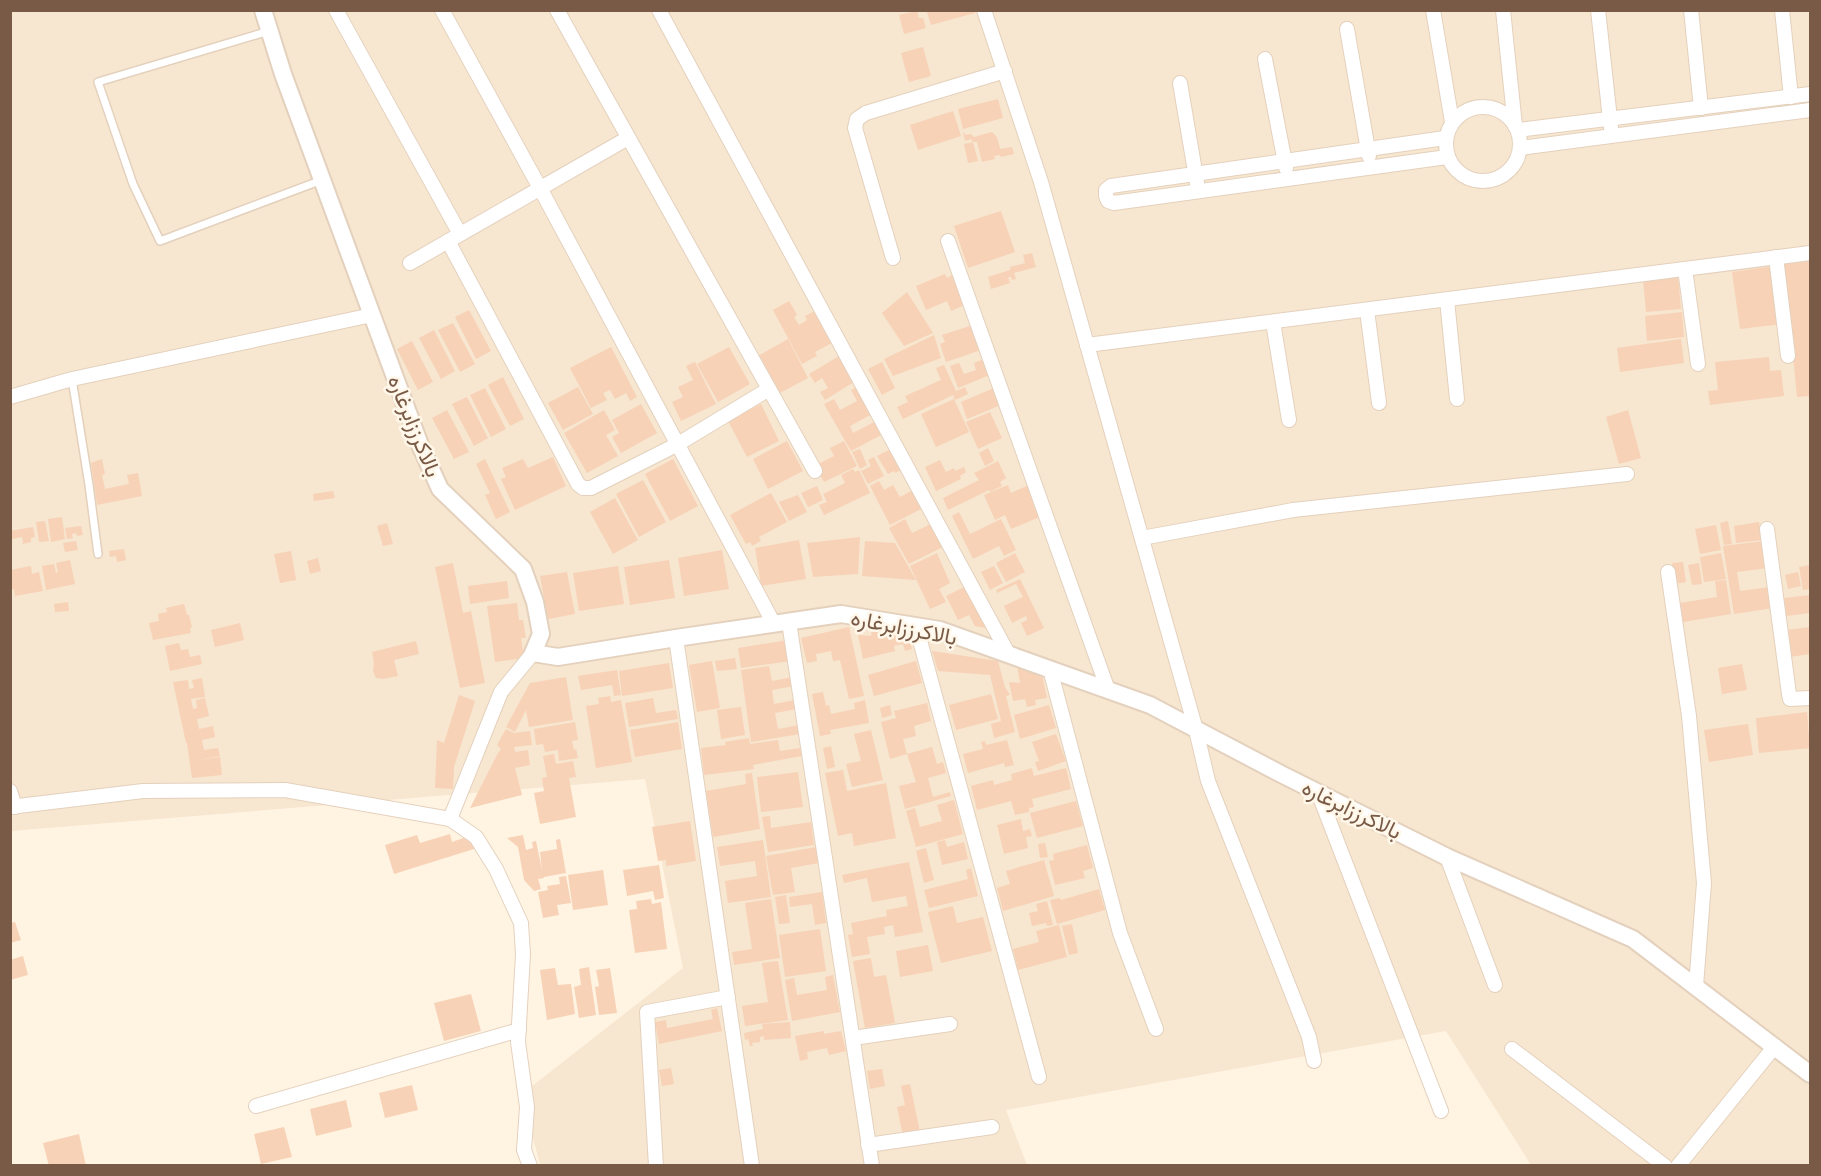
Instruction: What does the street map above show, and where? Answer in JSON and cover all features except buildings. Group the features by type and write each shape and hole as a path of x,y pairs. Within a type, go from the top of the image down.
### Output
{"street":[{"name":"بالاکرززابرغاره","path":"263,10 283,74 322,180 420,445 440,489 524,569 535,602 541,634 533,654 558,657 842,614 940,630 1150,705 1447,857 1633,939 1810,1074"},
{"path":"336,10 460,234"},
{"path":"442,10 678,444 781,623 853,1038 872,1166"},
{"path":"557,10 814,471"},
{"path":"659,10 1009,654"},
{"path":"984,10 1041,182 1196,730 1208,780 1309,1037 1314,1061"},
{"path":"1432,10 1452,122"},
{"path":"1503,10 1520,148 1515,164 1503,176 1487,182 1470,180 1455,171 1447,157 1445,138 1452,122 1467,110 1485,107 1503,112 1516,128"},
{"path":"1598,10 1612,136"},
{"path":"1691,10 1701,108"},
{"path":"1782,10 1791,97"},
{"path":"1347,29 1371,167"},
{"path":"1265,59 1288,179"},
{"path":"893,258 855,128 857,119 866,113 1005,71"},
{"path":"1180,82 1199,191"},
{"path":"1516,128 1610,119 1810,94"},
{"path":"1520,148 1810,110"},
{"path":"410,263 628,138"},
{"path":"1445,138 1111,186 1106,190 1106,196 1108,201 1114,203 1447,157"},
{"path":"1153,180 1156,197"},
{"path":"948,240 1108,690"},
{"path":"448,241 578,484 583,488 591,488 678,444 769,389"},
{"path":"1087,345 1810,253"},
{"path":"1776,257 1788,356"},
{"path":"1685,269 1698,364"},
{"path":"1447,300 1457,399"},
{"path":"1367,310 1378,403"},
{"path":"10,397 72,379 372,315"},
{"path":"1273,322 1289,420"},
{"path":"1142,538 1293,510 1627,474"},
{"path":"1767,529 1790,699 1810,698"},
{"path":"1668,572 1689,716 1704,883 1696,986"},
{"path":"916,626 1039,1077"},
{"path":"676,638 752,1166"},
{"path":"450,819 501,692 533,654"},
{"path":"1050,669 1120,933 1156,1029"},
{"path":"10,792 13,807 143,792 285,790 450,819 476,837 496,869 521,923 523,954 518,1042 527,1107 524,1150 530,1166"},
{"path":"1318,792 1441,1111"},
{"path":"1447,857 1495,985"},
{"path":"656,1166 647,1012 728,997"},
{"path":"853,1038 950,1023"},
{"path":"256,1106 519,1030"},
{"path":"1678,1166 1775,1046"},
{"path":"1512,1050 1665,1166"},
{"path":"868,1145 992,1127"}],"lane":[{"path":"269,31 98,82 133,184 160,241 322,180"},
{"path":"72,379 98,554"}],"shaded area":[{"path":"11,11 1810,11 1810,1165 1531,1165 1446,1031 1006,1110 1027,1165 540,1165 522,1094 683,968 645,779 11,831"}]}
